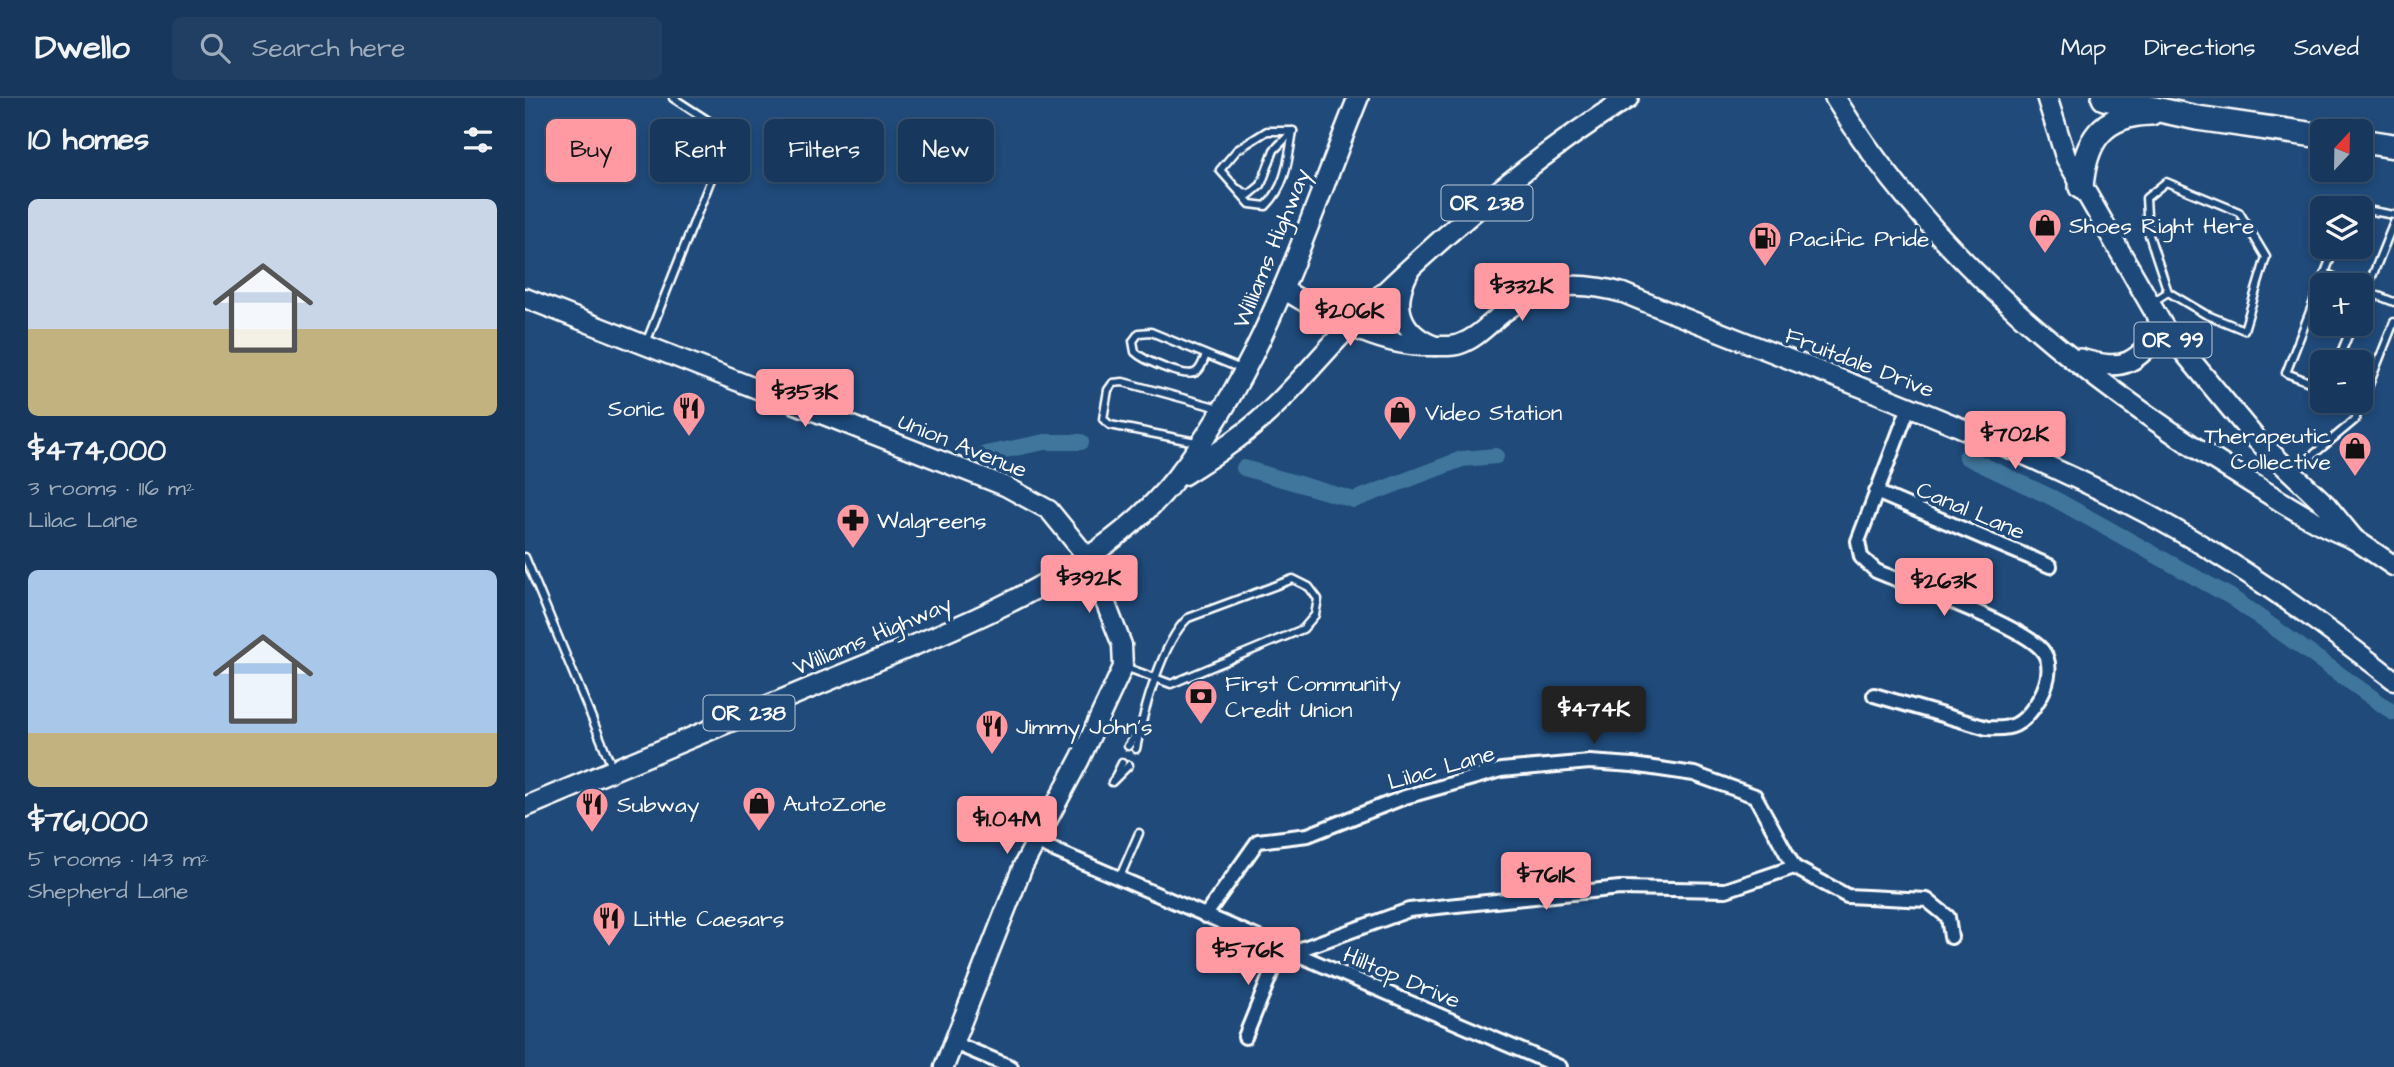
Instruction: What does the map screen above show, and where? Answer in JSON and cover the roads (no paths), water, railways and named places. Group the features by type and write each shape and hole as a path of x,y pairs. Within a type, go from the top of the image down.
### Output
{"highway":[{"path":"2104,98 2176,113 2310,134"},
{"path":"2081,187 2086,154 2100,131 2134,114 2176,113"},
{"path":"2373,143 2394,146"}],"main road":[{"name":"Williams Highway","path":"1173,481 1245,433 1279,402 1349,327 1516,178 1586,124 1628,98"},
{"name":"OR 99","path":"1835,98 1878,160 1932,227 2014,311 2069,356 2191,446 2314,524 2354,539 2394,566"},
{"name":"OR 99","path":"2047,98 2066,158 2164,328 2232,412 2326,505 2354,539"},
{"name":"Williams Highway","path":"525,807 974,620 1088,558 1145,510 1173,481 1201,443 1246,371 1282,289 1357,100"},
{"path":"2069,356 2115,367 2129,363 2164,328"},
{"path":"2243,478 2281,481 2291,473"}],"street":[{"path":"1409,272 1401,288 1399,311 1409,331 1435,346"},
{"name":"Fruitdale Drive","path":"1282,289 1349,327 1402,346 1435,346 1460,344 1480,334 1526,296 1545,288 1573,284 1600,287 1909,407 2027,456 2142,512 2235,566 2394,680"},
{"name":"Union Avenue","path":"525,298 1005,486 1049,510 1088,558 1122,645 1123,667"},
{"path":"1874,695 1987,729 2006,729 2022,724 2038,701 2049,676 2048,662 2041,649 2029,640 2000,624 1868,566 1861,557 1858,541 1909,407"},
{"name":"Canal Lane","path":"1876,492 2050,566"},
{"path":"944,1067 1035,842 1080,759 1123,667"},
{"name":"Lilac Lane","path":"1205,916 1258,841 1308,835 1405,797 1501,770 1565,764 1601,763 1693,774 1755,796 1794,867"},
{"name":"Hilltop Drive","path":"1035,842 1560,1067"},
{"path":"1245,1037 1286,951 1409,910 1620,888 1727,890 1794,867 1847,896 1927,900 1948,917 1951,937"},
{"path":"954,1043 1011,1067"}],"lane":[{"path":"646,345 729,134 673,98"},
{"path":"1267,131 1293,131 1285,178 1276,196 1266,206 1249,204 1220,170 1237,150 1267,131"},
{"path":"1233,187 1249,195 1261,185 1273,150 1293,131"},
{"path":"2166,182 2239,212 2266,257 2244,330 2205,314 2168,292 2148,232 2145,198 2166,182"},
{"path":"2373,211 2394,215"},
{"path":"2371,273 2394,222"},
{"path":"2325,273 2330,259"},
{"path":"2149,304 2168,292"},
{"path":"2373,294 2394,302"},
{"path":"2310,311 2286,373 2310,382"},
{"path":"2291,473 2355,420 2394,322"},
{"path":"1206,355 1201,368 1194,373 1184,373 1142,359 1135,352 1133,341 1139,332 1151,332 1246,371"},
{"path":"1201,443 1109,425 1103,419 1108,390 1113,383 1123,382 1224,409"},
{"path":"525,557 613,770"},
{"path":"1123,667 1155,678 1171,684 1303,629 1315,615 1318,599 1315,592 1293,579 1188,618 1176,629 1155,678 1132,747"},
{"path":"1112,782 1125,764"},
{"path":"1119,879 1139,833"}],"waterway":[{"path":"985,454 1045,442 1081,442"},
{"path":"1244,468 1354,500 1462,459 1496,456"},
{"path":"1966,457 2053,498 2231,597 2394,713"}],"place":[{"name":"Shoes Right Here","path":"2045,255"},
{"name":"Pacific Pride","path":"1765,268"},
{"name":"Sonic","path":"689,438"},
{"name":"Video Station","path":"1400,442"},
{"name":"Therapeutic Collective","path":"2355,478"},
{"name":"Walgreens","path":"853,550"},
{"name":"First Community Credit Union","path":"1201,726"},
{"name":"Jimmy John's","path":"992,756"},
{"name":"AutoZone","path":"759,833"},
{"name":"Subway","path":"592,834"},
{"name":"Little Caesars","path":"609,948"}]}
